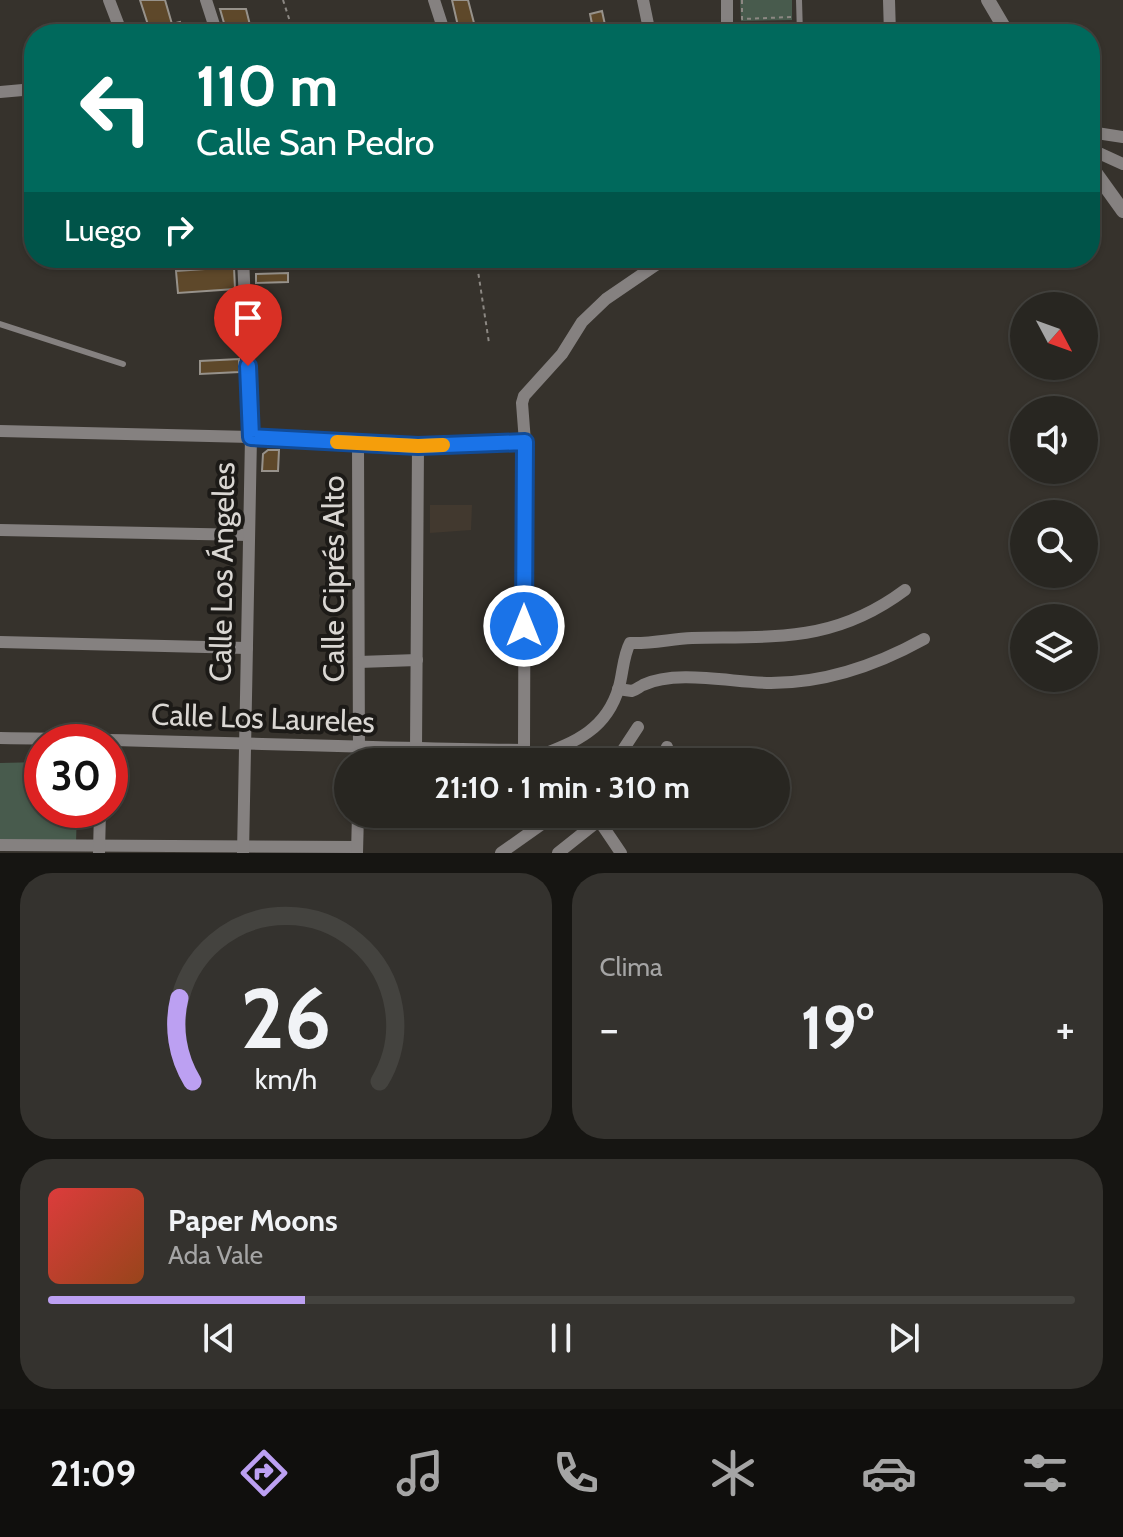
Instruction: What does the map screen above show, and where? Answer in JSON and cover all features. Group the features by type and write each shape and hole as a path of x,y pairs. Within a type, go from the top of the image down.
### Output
{"street":[{"path":"109,0 118,24"},
{"path":"206,0 214,24"},
{"path":"434,0 442,24"},
{"path":"643,0 648,24"},
{"path":"727,0 727,24"},
{"path":"889,0 890,24"},
{"path":"988,0 1002,24"},
{"path":"0,92 24,90"},
{"path":"1100,134 1123,137"},
{"path":"1100,154 1123,164"},
{"path":"1100,179 1123,211"},
{"name":"Calle Los Ángeles","path":"243,268 251,437 243,850"},
{"path":"532,748 522,403 529,389 562,354 582,322 606,299 651,268"},
{"path":"0,431 251,437 418,446 525,442"},
{"name":"Calle Ciprés Alto","path":"358,443 360,746"},
{"path":"416,748 418,446"},
{"path":"0,530 249,535"},
{"path":"560,748 597,726 611,708 630,643 788,636 821,631 867,615 905,590"},
{"path":"618,689 632,691 641,685 677,678 771,683 816,679 872,664 924,639"},
{"path":"0,642 247,648"},
{"path":"359,662 417,660"},
{"path":"624,748 638,727"},
{"name":"Calle Los Laureles","path":"0,738 24,738"},
{"name":"Calle Los Laureles","path":"128,741 397,748"},
{"path":"99,850 100,828"},
{"path":"0,845 99,850 357,850 358,828"},
{"path":"501,853 536,828"},
{"path":"558,853 586,828"},
{"path":"607,828 621,853"}],"lane":[{"path":"799,0 800,24"},
{"path":"0,324 123,364"}],"path":[{"path":"283,0 291,24"},
{"path":"742,0 742,19 791,18 791,9"},
{"path":"478,268 489,343"}],"shaded area":[{"path":"430,505 472,505 471,530 430,533"}],"green space":[{"path":"740,0 792,0 792,20 741,21"},
{"path":"24,762 24,828 76,828 76,843 0,843 0,763"}],"building":[{"path":"140,0 165,0 172,24 148,24"},
{"path":"452,0 468,0 474,23 458,24"},
{"path":"220,9 246,9 250,24 224,24"},
{"path":"602,11 605,24 592,24 590,14"},
{"path":"234,268 235,289 178,293 176,271"},
{"path":"288,273 288,282 256,283 256,274"},
{"path":"239,359 239,372 200,374 200,361"},
{"path":"268,450 279,450 278,471 262,471 263,454"}],"slow traffic":[{"path":"337,442 443,445"}],"route":[{"path":"248,366 251,437 418,446 525,442 524,626"}]}
